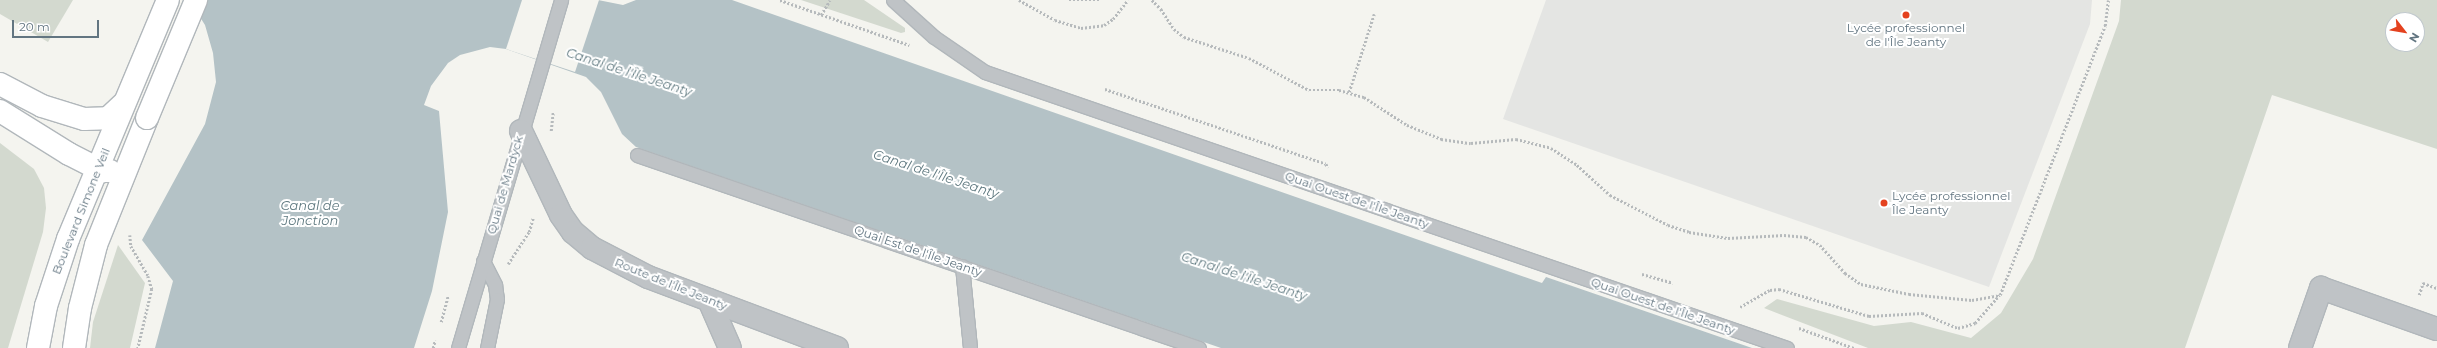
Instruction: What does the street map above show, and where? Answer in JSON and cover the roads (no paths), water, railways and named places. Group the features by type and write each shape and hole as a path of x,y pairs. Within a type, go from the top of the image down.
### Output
{"main road":[{"name":"Boulevard Simone Veil","path":"38,348 58,267 97,168 168,0"},
{"name":"Boulevard Simone Veil","path":"74,348 92,256 128,162 196,0"},
{"path":"0,84 42,106 84,119 108,118 126,100"},
{"path":"0,111 69,154 97,168 113,171 128,162"}],"street":[{"name":"Route de l'Île Jeanty","path":"521,131 558,209 581,240 632,271 837,348"},
{"path":"2300,348 2321,288 2437,329"},
{"path":"709,300 730,348"}],"lane":[{"name":"Quai de Mardyck","path":"458,348 561,0"},
{"name":"Quai Ouest de l'Île Jeanty","path":"893,0 934,37 985,72 1787,348"},
{"name":"Quai Est de l'Île Jeanty","path":"637,155 1199,348"},
{"path":"483,261 495,285 497,299 487,348"},
{"path":"962,266 970,348"}],"water":[{"path":"189,0 598,0 623,5 636,0 732,0 1542,283 1546,277 1752,348 1221,348 636,147 622,134 601,92 586,77 506,49 490,47 460,55 448,63 431,86 424,105 439,111 448,212 432,291 414,348 155,348 173,281 142,240 205,124 216,82 213,53 205,25"}],"place":[{"name":"Lycée professionnel de l'Île Jeanty","path":"1906,15"},
{"name":"Lycée professionnel Île Jeanty","path":"1884,203"}],"water label":[{"name":"Canal de l'Île Jeanty","path":"629,72"},
{"name":"Canal de l'Île Jeanty","path":"936,174"},
{"name":"Canal de Jonction","path":"310,214"},
{"name":"Canal de l'Île Jeanty","path":"1244,276"}]}
